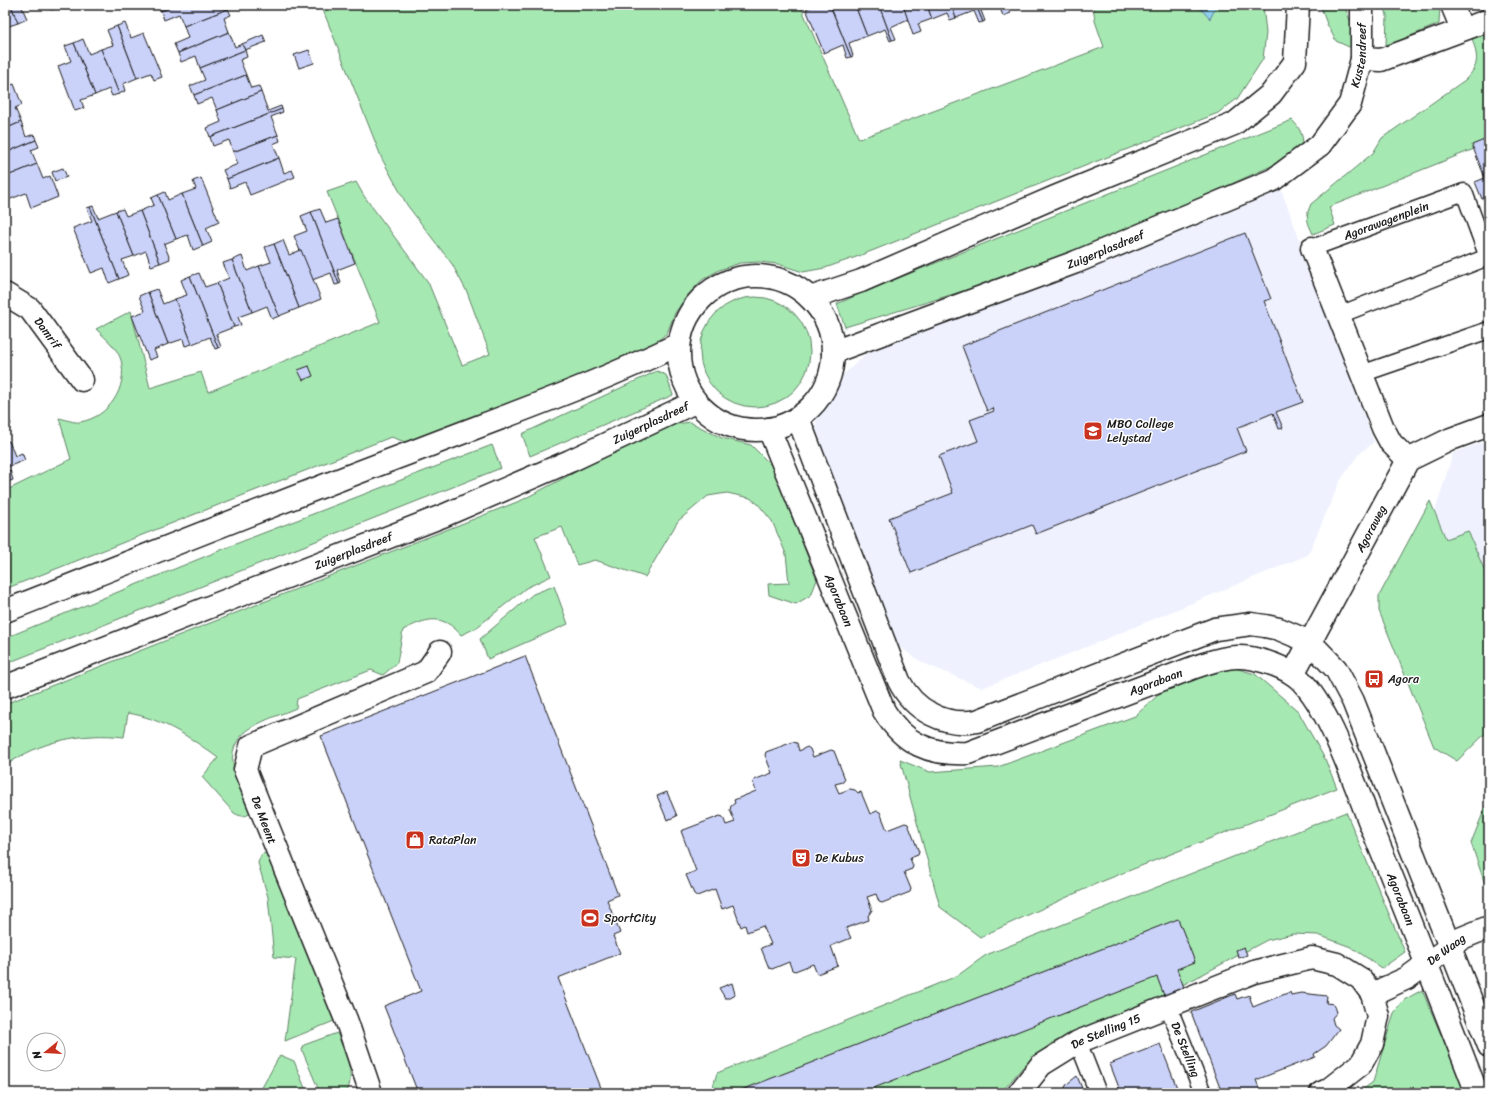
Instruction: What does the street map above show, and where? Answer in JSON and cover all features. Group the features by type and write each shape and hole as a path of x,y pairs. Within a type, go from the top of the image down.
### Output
{"street":[{"path":"810,298 861,281 1056,197 1234,124 1271,94 1295,62 1298,5"},
{"name":"Kustendreef","path":"1350,104 1362,59 1362,5"},
{"path":"1452,5 1462,29"},
{"path":"1362,59 1381,60 1489,20"},
{"name":"Zuigerplasdreef","path":"833,352 1076,262 1273,180 1320,145 1350,104"},
{"name":"Agorawagenplein","path":"1312,248 1383,428 1391,443 1408,460"},
{"path":"742,276 767,276 790,283 810,298 820,309 827,322 832,337 833,352 829,378 817,400 798,418 784,425 755,431 728,425 705,412 687,389 681,374 678,359 679,344 685,320 699,299 719,284 742,276"},
{"name":"Damrif","path":"5,294 30,309 82,380"},
{"path":"5,611 412,452 529,408 637,364 679,344"},
{"name":"Zuigerplasdreef","path":"5,687 445,515 570,461 696,402"},
{"path":"798,418 899,681 910,700 923,710 936,716 963,724 977,721 1215,630 1251,624 1279,629 1310,642 1336,670 1353,701 1451,946 1489,1046"},
{"path":"1408,460 1451,439 1489,425"},
{"name":"Agorabaan","path":"768,429 884,710 900,732 913,742 934,751 949,754 968,753 1195,667 1224,658 1248,658 1293,674 1311,692 1323,712 1427,963 1478,1093"},
{"name":"Agoraweg","path":"1293,674 1408,460"},
{"name":"De Meent","path":"370,1093 347,1022 245,770 251,746 426,672 440,652"},
{"name":"De Waag","path":"1372,994 1407,978 1462,938 1489,927"},
{"name":"De Stelling 15","path":"1018,1093 1041,1065 1078,1042 1254,972 1312,958 1337,964 1361,979 1372,994"},
{"path":"1320,1093 1328,1090 1361,1064 1372,1044 1378,1016 1372,994"}],"lane":[{"name":"Agorawagenplein","path":"1312,248 1464,192 1488,259 1339,315"},
{"path":"1362,374 1489,330"},
{"name":"De Stelling","path":"1168,1006 1203,1093"},
{"path":"1078,1042 1098,1093"}],"shaded area":[{"name":"MBO College Lelystad","path":"1281,189 1374,442 1358,455 1340,481 1308,555 1084,648 982,688 923,663 892,642 815,441 816,421 842,376 867,353"},
{"path":"1489,440 1489,683 1431,524 1453,453"}],"green space":[{"path":"321,5 800,5 859,139 1104,47 1095,21 1093,5 1197,5 1210,18 1217,5 1263,5 1266,33 1263,59 1237,99 1218,113 859,256 825,268 803,272 778,264 759,262 740,263 719,270 702,280 686,297 675,313 667,333 640,356 411,444 391,437 5,589 5,491 71,459 59,418 78,422 90,419 108,408 119,391 122,381 121,360 114,347 96,329 131,311 150,388 201,372 208,392 380,322 327,192 356,182 364,196 428,282 462,365 490,354 467,292 452,264 407,205 382,159"},
{"path":"1320,5 1344,5 1359,43 1349,47 1336,41 1327,24"},
{"path":"1384,5 1440,5 1439,24 1386,46 1387,15"},
{"path":"1489,33 1489,143 1329,207 1335,225 1313,234 1309,226 1308,219 1308,212 1311,204 1373,153 1382,138 1465,80 1473,70 1476,61 1476,51 1472,38"},
{"path":"1292,120 1299,129 1302,138 1301,147 1294,156 1074,254 1023,273 845,327 837,304"},
{"path":"755,297 776,301 786,306 794,313 801,321 806,331 810,352 806,373 801,383 794,391 786,398 776,403 755,407 734,403 724,398 716,391 709,383 704,373 700,352 704,331 709,321 716,313 724,306 734,301"},
{"path":"657,371 666,375 673,395 530,456 522,434"},
{"path":"690,422 722,438 751,445 772,466 817,580 811,595 796,604 769,595 768,584 789,583 786,554 772,521 758,504 750,498 727,493 708,496 678,521 645,577 595,560 577,565 562,527 535,537 551,576 526,588 476,628 461,635 447,623 441,621 427,621 412,626 403,630 397,663 383,675 371,670 297,699 296,708 252,727 237,742 233,752 233,764 251,813 247,815 241,816 234,813 202,777 218,758 186,736 164,724 128,713 124,737 93,736 62,740 32,750 5,766 5,704 522,500 663,426"},
{"path":"492,445 501,468 5,664 5,638 253,537"},
{"path":"1430,501 1446,539 1468,531 1489,581 1489,730 1457,761 1434,747 1379,611 1379,596"},
{"path":"554,586 568,624 488,659 480,639 533,594"},
{"path":"1225,665 1255,674 1298,711 1325,759 1337,788 1098,883 980,937 940,907 900,760 930,772 998,767 1135,716 1168,686"},
{"path":"1489,798 1489,886 1485,884 1471,843"},
{"path":"1346,812 1405,952 1382,968 1351,947 1318,935 1293,934 1267,940 1147,1004 1052,1043 1022,1068 1001,1093 711,1093 717,1073 957,976 986,955"},
{"path":"267,852 334,1021 285,1041 296,959 274,957 268,897 258,863 261,855"},
{"path":"1422,990 1466,1093 1358,1093 1373,1082 1394,1013 1404,1000"},
{"path":"337,1033 350,1070 349,1086 346,1093 320,1093 302,1050 304,1045"},
{"path":"280,1055 294,1061 307,1093 259,1093"}],"water":[{"path":"1197,5 1217,5 1210,19"}],"building":[{"path":"5,5 11,5 18,23 9,26 5,17"},
{"path":"11,5 21,5 27,19 18,23"},
{"path":"49,5 60,5 60,6 51,10"},
{"path":"159,5 176,5 161,11"},
{"path":"176,5 227,5 228,9 184,26 179,14 164,20 161,11"},
{"path":"815,5 830,5 851,57 847,58 843,45 824,53 806,9"},
{"path":"830,5 855,5 867,36 849,43 853,56 851,57"},
{"path":"855,5 879,5 892,40 890,41 885,29 867,36"},
{"path":"879,5 903,5 908,19 891,27 896,39 892,40"},
{"path":"903,5 927,5 932,19 918,24 921,32 913,35"},
{"path":"927,5 951,5 956,18 950,20 947,13 932,19"},
{"path":"951,5 976,5 983,22 979,23 974,11 956,18"},
{"path":"976,5 988,5 980,8 985,21 983,22"},
{"path":"999,5 1010,5 1008,6 1011,13 1003,16"},
{"path":"228,9 231,15 224,18 229,32 178,53 174,44 188,38 184,26"},
{"path":"125,23 131,38 144,33 162,77 154,80 151,73 137,78 117,26"},
{"path":"117,26 137,78 123,84 125,91 119,94 101,49 113,45 107,30"},
{"path":"229,32 235,47 242,44 245,50 200,68 196,56 181,62 178,53"},
{"path":"263,35 266,42 245,50 242,44"},
{"path":"83,39 89,54 101,49 119,94 112,96 109,89 95,95 74,43"},
{"path":"74,43 95,95 81,100 84,108 75,111 58,66 71,61 65,46"},
{"path":"245,50 247,57 240,60 246,75 194,95 190,86 205,80 200,68"},
{"path":"309,50 314,63 299,68 294,55"},
{"path":"246,75 251,88 259,86 261,92 217,110 212,98 197,104 194,95"},
{"path":"14,84 22,105 15,108 21,122 5,129 5,87"},
{"path":"261,92 268,111 281,106 282,109 210,137 207,128 221,122 217,110"},
{"path":"282,109 283,112 271,117 278,135 233,152 229,140 213,146 210,137"},
{"path":"21,122 26,137 34,134 36,140 5,153 5,129"},
{"path":"278,135 280,141 273,144 279,158 227,179 223,170 238,164 233,152"},
{"path":"1489,138 1489,196 1482,199 1475,182 1485,178 1472,145"},
{"path":"36,140 39,147 31,150 37,164 5,177 5,153"},
{"path":"279,158 284,173 292,170 295,177 250,195 245,182 230,188 227,179"},
{"path":"37,164 43,179 50,176 58,197 31,208 26,193 8,200 5,191 5,177"},
{"path":"63,168 67,177 55,181 52,172"},
{"path":"201,178 219,222 206,228 212,242 203,246 182,194 196,189 193,181"},
{"path":"165,192 168,200 182,194 203,246 193,250 188,235 176,239 158,195"},
{"path":"158,195 176,239 164,244 170,259 160,263 140,211 154,205 151,198"},
{"path":"93,206 98,218 116,211 134,256 122,260 128,275 119,279 90,207"},
{"path":"90,207 119,279 109,283 104,268 91,273 73,228 92,221 87,208"},
{"path":"123,209 126,216 140,211 160,263 151,266 146,251 134,256 116,211"},
{"path":"320,209 326,223 338,219 355,263 337,270 341,283 339,284 311,212"},
{"path":"311,212 339,284 335,285 331,273 312,280 294,236 307,231 301,216"},
{"path":"1245,233 1271,299 1264,301 1303,402 1276,412 1283,428 1279,429 1273,413 1237,428 1246,451 1036,534 1032,525 911,573 889,518 953,493 939,456 978,441 970,420 994,411 993,408 987,411 962,346"},
{"path":"283,240 289,255 301,250 321,299 299,308 274,244"},
{"path":"274,244 299,308 279,316 259,266 271,262 265,247"},
{"path":"242,256 247,271 259,266 279,316 272,319 267,306 252,312 232,260"},
{"path":"232,260 252,312 238,317 241,325 234,327 217,283 229,278 223,263"},
{"path":"199,273 205,287 217,283 234,327 216,334 221,347 218,348 190,276"},
{"path":"190,276 218,348 215,349 210,337 192,344 175,299 187,295 181,280"},
{"path":"157,289 163,304 175,299 192,344 185,346 183,339 168,344 148,292"},
{"path":"148,292 168,344 154,350 157,357 149,360 132,316 145,311 139,296"},
{"path":"309,366 313,376 303,380 298,370"},
{"path":"8,417 11,424 5,427 5,418"},
{"path":"9,441 15,456 22,453 25,460 5,468 5,443"},
{"path":"10,470 13,480 5,483 5,472"},
{"path":"525,656 618,895 607,900 620,933 613,936 620,953 558,978 603,1093 418,1093 384,1006 421,991 321,736"},
{"path":"793,742 797,743 799,751 807,747 810,749 813,757 831,750 834,751 845,779 843,782 835,784 839,793 850,789 855,790 858,793 861,792 870,814 877,811 880,812 887,830 905,823 908,824 919,852 918,855 910,858 913,866 912,869 904,872 911,889 910,892 882,903 879,902 876,894 867,897 872,910 868,916 869,920 846,928 851,938 831,946 838,966 817,974 813,964 795,971 792,970 789,962 772,969 769,968 761,948 771,944 763,926 747,932 745,925 741,927 733,905 722,909 715,889 697,896 694,894 686,875 696,871 681,831 720,816 723,817 726,825 735,822 730,810 731,806 735,803 734,800 756,791 753,783 754,780 772,773 765,755 766,752"},
{"path":"667,792 677,816 667,820 657,796"},
{"path":"1178,919 1195,962 1177,969 1185,990 1165,998 1157,977 861,1093 734,1093"},
{"path":"1244,947 1247,955 1239,958 1236,950"},
{"path":"732,983 735,994 731,998 725,998 719,988"},
{"path":"1290,992 1291,995 1301,993 1327,996 1326,1003 1334,1004 1337,1012 1332,1018 1334,1025 1339,1029 1326,1046 1314,1054 1315,1057 1256,1080 1261,1093 1222,1093 1191,1012 1235,994 1237,999 1249,995 1253,1007"},
{"path":"1160,1044 1179,1093 1121,1093 1110,1064"},
{"path":"1077,1076 1084,1093 1062,1093 1067,1084"}],"place":[{"name":"MBO College Lelystad","path":"1093,431"},
{"name":"Agora","path":"1374,679"},
{"name":"RataPlan","path":"415,840"},
{"name":"De Kubus","path":"801,858"},
{"name":"SportCity","path":"590,918"}]}
